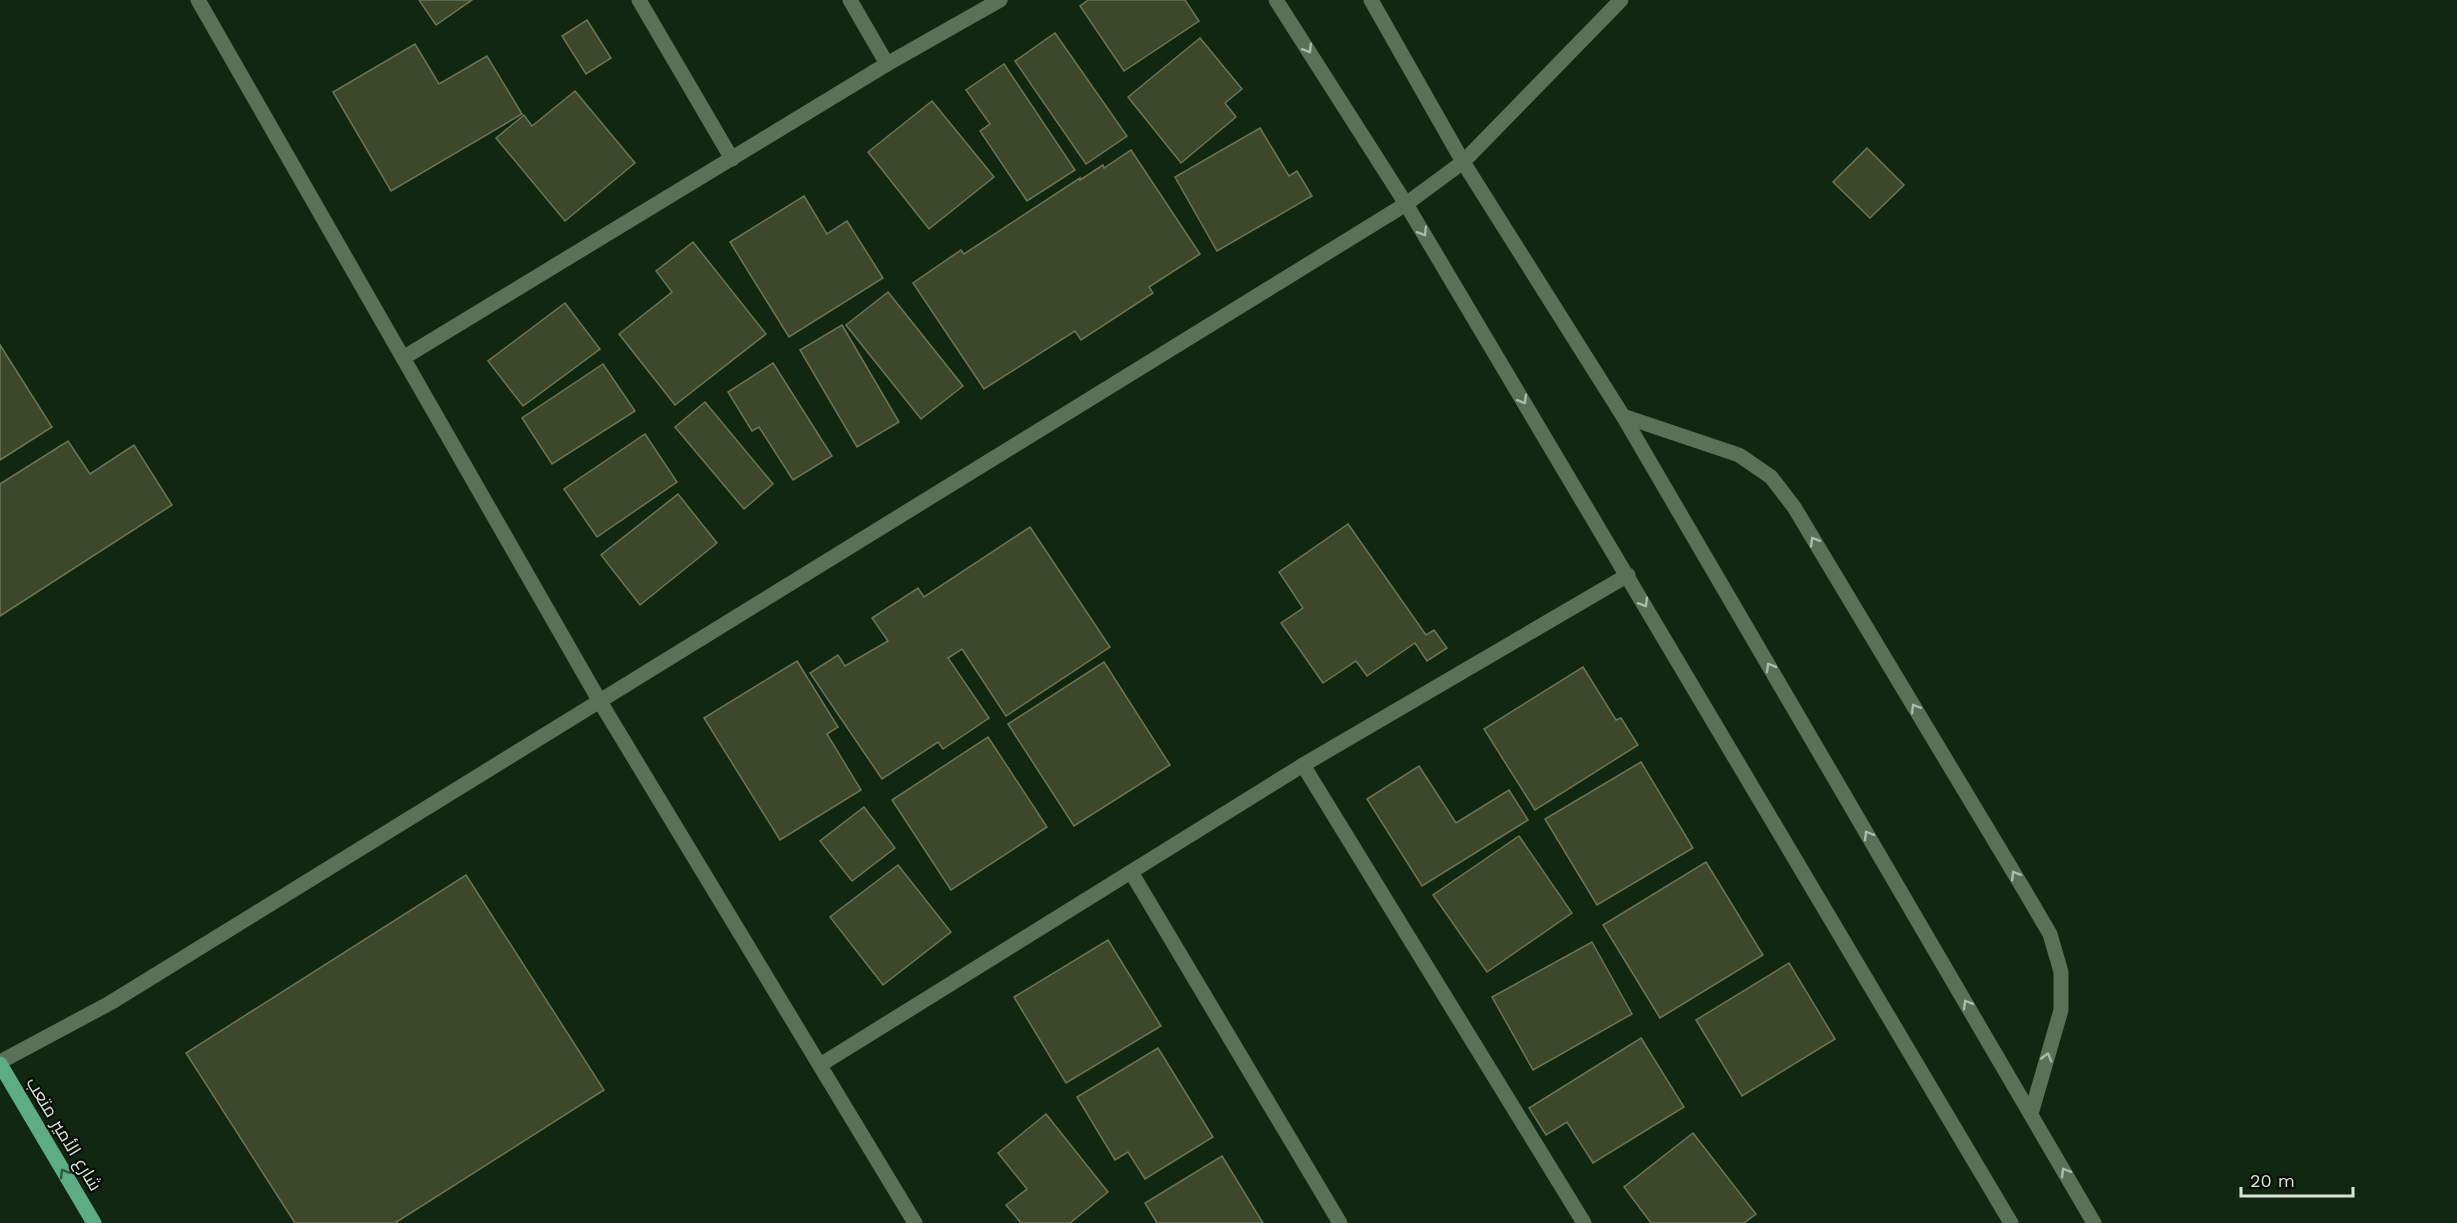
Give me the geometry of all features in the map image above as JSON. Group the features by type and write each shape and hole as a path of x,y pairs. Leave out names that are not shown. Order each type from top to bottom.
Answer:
{"main road":[{"name":"شارع الأمير متعب","path":"0,1063 94,1223"}],"street":[{"path":"198,0 599,700 915,1223"},
{"path":"639,0 732,159"},
{"path":"850,0 887,64"},
{"path":"403,358 887,64 1000,0"},
{"path":"1276,0 1406,204 2011,1223"},
{"path":"1371,0 1463,162 1623,416 2094,1223"},
{"path":"0,1063 110,1003 1406,204 1463,162 1621,0"},
{"path":"1623,416 1739,455 1771,477 1794,507 2050,934 2061,972 2061,1010 2031,1114"},
{"path":"820,1065 1303,765 1628,575"},
{"path":"1303,765 1584,1223"},
{"path":"1131,872 1340,1223"}],"building":[{"path":"419,0 472,0 436,25"},
{"path":"1088,0 1185,0 1199,21 1124,71 1080,6"},
{"path":"587,20 611,58 586,74 562,36"},
{"path":"1055,33 1127,136 1086,164 1015,61"},
{"path":"1200,38 1242,89 1225,103 1236,117 1181,163 1128,97"},
{"path":"415,44 439,84 487,56 522,114 391,191 333,92"},
{"path":"1004,64 1075,170 1027,201 980,131 990,124 966,90"},
{"path":"575,91 635,163 565,221 496,138 524,115 532,126"},
{"path":"932,101 994,177 929,229 868,152"},
{"path":"1260,128 1289,176 1297,171 1312,196 1217,251 1175,177"},
{"path":"1867,148 1904,185 1870,218 1833,182"},
{"path":"1131,150 1200,254 1149,287 1153,293 1081,340 1075,331 984,389 913,283 961,250 964,254 1080,178 1080,180 1103,165 1104,168"},
{"path":"804,196 827,234 847,221 883,278 789,337 730,242"},
{"path":"693,242 766,334 675,405 619,334 672,292 656,271"},
{"path":"888,292 963,386 921,419 846,325"},
{"path":"565,303 600,349 523,406 488,361"},
{"path":"842,325 899,422 857,447 800,350"},
{"path":"0,345 52,427 0,460"},
{"path":"773,363 832,456 793,480 759,427 752,431 728,392"},
{"path":"603,364 635,411 552,464 522,418"},
{"path":"705,402 773,484 744,509 675,427"},
{"path":"645,434 677,482 597,537 564,489"},
{"path":"68,441 90,474 134,445 172,505 0,616 0,484"},
{"path":"678,494 717,543 640,605 601,555"},
{"path":"1348,524 1426,635 1434,630 1447,648 1427,661 1415,643 1367,676 1356,661 1323,683 1281,623 1303,608 1279,572"},
{"path":"1030,527 1110,647 1006,716 962,649 948,658 989,718 943,749 938,742 882,779 810,673 838,655 845,666 888,641 872,618 918,588 924,597"},
{"path":"797,661 838,727 827,734 861,790 780,840 704,718"},
{"path":"1104,662 1170,765 1074,826 1008,724"},
{"path":"1583,667 1616,720 1621,718 1638,745 1535,810 1484,729"},
{"path":"988,737 1047,827 951,890 892,800"},
{"path":"1641,762 1693,848 1597,905 1545,819"},
{"path":"1419,766 1456,823 1509,790 1528,820 1422,886 1367,799"},
{"path":"864,807 895,848 852,881 820,841"},
{"path":"1519,836 1572,913 1487,972 1433,895"},
{"path":"1706,862 1763,955 1660,1018 1603,925"},
{"path":"898,865 951,932 883,985 830,917"},
{"path":"466,875 604,1090 395,1223 295,1223 186,1053"},
{"path":"1108,940 1161,1026 1066,1083 1014,997"},
{"path":"1592,942 1632,1014 1533,1070 1492,997"},
{"path":"1789,963 1835,1039 1742,1096 1696,1020"},
{"path":"1641,1038 1684,1107 1593,1163 1567,1122 1546,1135 1529,1108"},
{"path":"1158,1048 1213,1137 1145,1179 1128,1152 1115,1160 1077,1097"},
{"path":"1046,1114 1108,1192 1070,1223 1021,1223 1006,1205 1027,1189 998,1153"},
{"path":"1693,1133 1756,1214 1744,1223 1651,1223 1624,1187"},
{"path":"1222,1156 1263,1223 1157,1223 1145,1203"}]}
